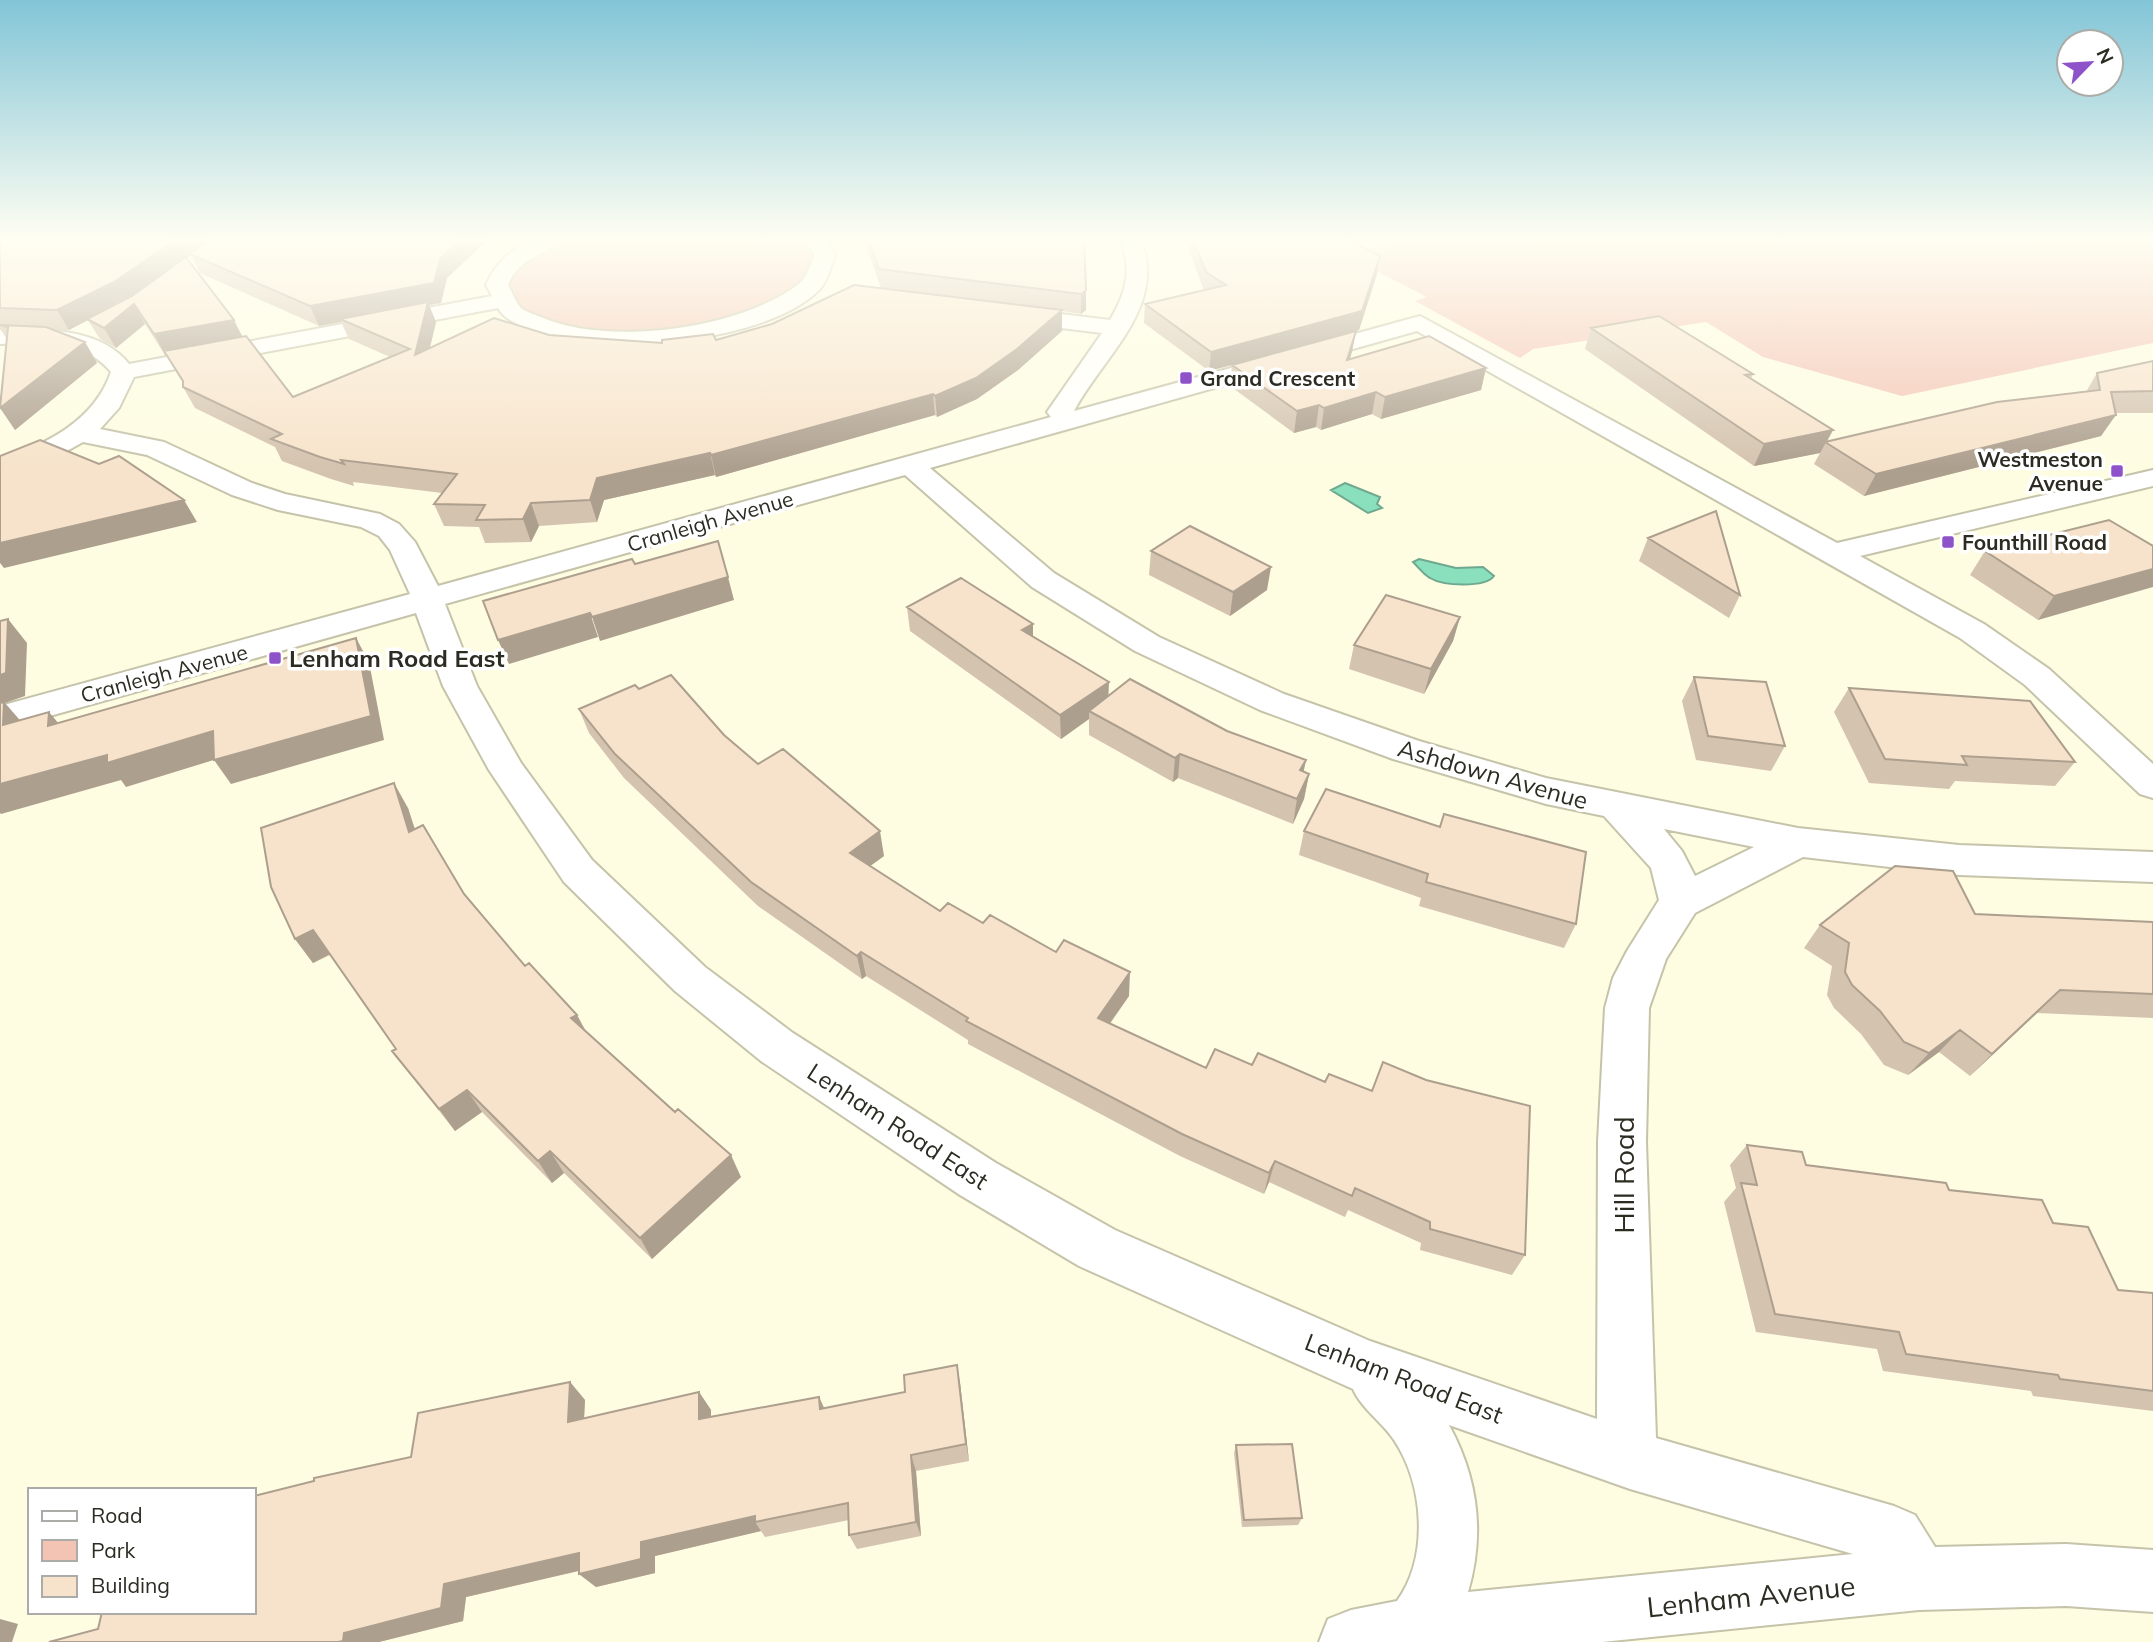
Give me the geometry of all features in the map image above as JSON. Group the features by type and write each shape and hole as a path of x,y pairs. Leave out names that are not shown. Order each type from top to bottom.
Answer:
{"street":[{"path":"123,372 428,315"},
{"path":"514,315 545,328 589,336 629,338 673,335 735,323 759,315"},
{"path":"1012,315 1118,328"},
{"path":"1068,419 1060,412 1089,365 1126,315"},
{"name":"Cranleigh Avenue","path":"0,718 1420,323 1834,554"},
{"path":"73,341 102,327"},
{"path":"0,337 73,341 111,356 123,372"},
{"path":"0,472 78,433 114,399 123,372"},
{"name":"Lenham Road East","path":"78,433 155,448 242,489 381,525 404,548 424,588 426,600 460,685 539,820 578,871 690,979 777,1047 978,1180 1097,1248 1366,1367 1630,1460 1894,1536 1919,1579"},
{"name":"Ashdown Avenue","path":"910,465 1043,580 1179,660 1337,727 1498,777 1618,807 1798,842 1868,852 1959,860 2153,867"},
{"path":"1834,554 2153,478"},
{"path":"1834,554 2002,651 2037,677 2153,785"},
{"path":"1618,807 1643,830 1672,865 1679,883 1680,902"},
{"name":"Hill Road","path":"1630,1460 1626,1425 1622,1142 1627,1008 1635,978 1648,951 1680,902 1798,842"},
{"path":"1366,1367 1392,1390 1416,1418 1434,1452 1446,1488 1449,1526 1446,1563 1434,1599 1415,1629"},
{"name":"Lenham Avenue","path":"1351,1642 1415,1629 1919,1579 2066,1575 2153,1581"}],"green space":[{"path":"531,315 742,315 687,326 631,330 579,328"},
{"path":"1440,315 2153,315 2153,343 1902,396 1763,357 1706,322 1533,349 1520,358"}],"shaded area":[{"path":"1345,483 1380,497 1377,504 1382,508 1368,513 1331,490"},
{"path":"1419,559 1456,568 1483,567 1494,576 1473,584 1444,583 1423,573 1413,562"}],"building":[{"path":"96,315 121,315 104,328 87,319"},
{"path":"141,315 230,315 234,320 154,334"},
{"path":"363,315 425,315 415,355 494,318 549,335 662,343 662,340 713,334 716,340 772,324 792,315 1057,315 1017,349 976,378 935,396 933,394 711,455 710,453 597,478 590,500 531,503 523,519 476,520 485,505 434,504 457,474 341,460 344,464 271,439 282,434 183,387 183,381 164,351 246,336 293,397 410,349 340,319"},
{"path":"1160,315 1349,315 1211,352"},
{"path":"1659,316 1753,374 1745,375 1833,430 1764,444 1591,328"},
{"path":"0,325 46,327 85,342 0,408 8,327"},
{"path":"1356,331 1347,360 1429,336 1486,368 1385,397 1376,392 1324,408 1319,405 1297,411 1232,365"},
{"path":"2153,361 2153,391 2111,392 2116,415 1876,474 1825,442 1997,402 2100,390 2097,373"},
{"path":"40,440 99,464 119,456 184,500 0,543 0,456"},
{"path":"1716,511 1740,595 1648,538"},
{"path":"2109,520 2153,546 2153,569 2054,596 1985,551"},
{"path":"1190,526 1271,567 1233,592 1151,551"},
{"path":"718,541 728,577 592,617 590,613 498,640 483,601 632,559 635,564"},
{"path":"961,578 1033,624 1022,630 1109,682 1060,715 907,607"},
{"path":"1386,595 1460,617 1431,669 1354,645"},
{"path":"8,619 6,673 0,675 0,621"},
{"path":"356,638 371,716 214,760 213,731 107,763 107,755 0,784 0,703 4,702 3,725 49,712 48,726"},
{"path":"671,675 724,735 758,764 783,749 880,831 850,853 940,911 948,903 983,923 990,915 1056,952 1064,940 1130,972 1098,1018 1206,1068 1215,1049 1252,1065 1258,1053 1325,1082 1329,1074 1372,1091 1383,1062 1426,1080 1530,1106 1525,1255 1430,1229 1430,1222 1355,1188 1352,1196 1275,1161 1269,1173 1182,1134 966,1021 968,1018 861,952 857,956 751,882 615,754 579,709 635,685 639,689"},
{"path":"1694,677 1766,682 1785,746 1708,736"},
{"path":"1130,679 1227,731 1306,760 1300,770 1309,774 1297,799 1180,754 1175,758 1089,711"},
{"path":"1849,688 2030,701 2075,762 1962,756 1967,765 1885,759"},
{"path":"394,783 409,832 423,825 464,894 525,966 529,963 577,1015 571,1018 675,1112 678,1109 731,1155 640,1238 550,1151 538,1161 467,1090 439,1109 392,1051 396,1049 313,930 295,939 271,887 261,828"},
{"path":"1326,789 1440,827 1444,814 1586,852 1576,924 1426,882 1428,874 1304,831"},
{"path":"1895,866 1953,871 1975,914 2153,922 2153,994 2060,990 1992,1054 1960,1030 1929,1053 1904,1042 1880,1011 1852,985 1845,972 1849,943 1820,925"},
{"path":"1747,1145 1802,1152 1806,1165 1946,1183 1949,1190 2042,1200 2053,1223 2088,1227 2118,1290 2153,1293 2153,1391 1906,1354 1899,1332 1775,1314 1741,1183 1757,1185"},
{"path":"957,1365 966,1444 911,1455 916,1522 849,1535 848,1503 755,1522 755,1516 641,1542 641,1559 579,1574 579,1553 444,1584 441,1608 344,1633 343,1641 338,1642 49,1642 98,1629 102,1614 256,1614 256,1496 314,1481 314,1478 411,1457 418,1413 570,1382 568,1422 699,1392 699,1419 819,1397 820,1409 905,1392 904,1375"},
{"path":"1292,1444 1302,1518 1244,1520 1236,1445"}],"place":[{"name":"Grand Crescent","path":"1186,378"},
{"name":"Westmeston Avenue","path":"2117,471"},
{"name":"Founthill Road","path":"1948,542"},
{"name":"Lenham Road East","path":"275,658"}]}
